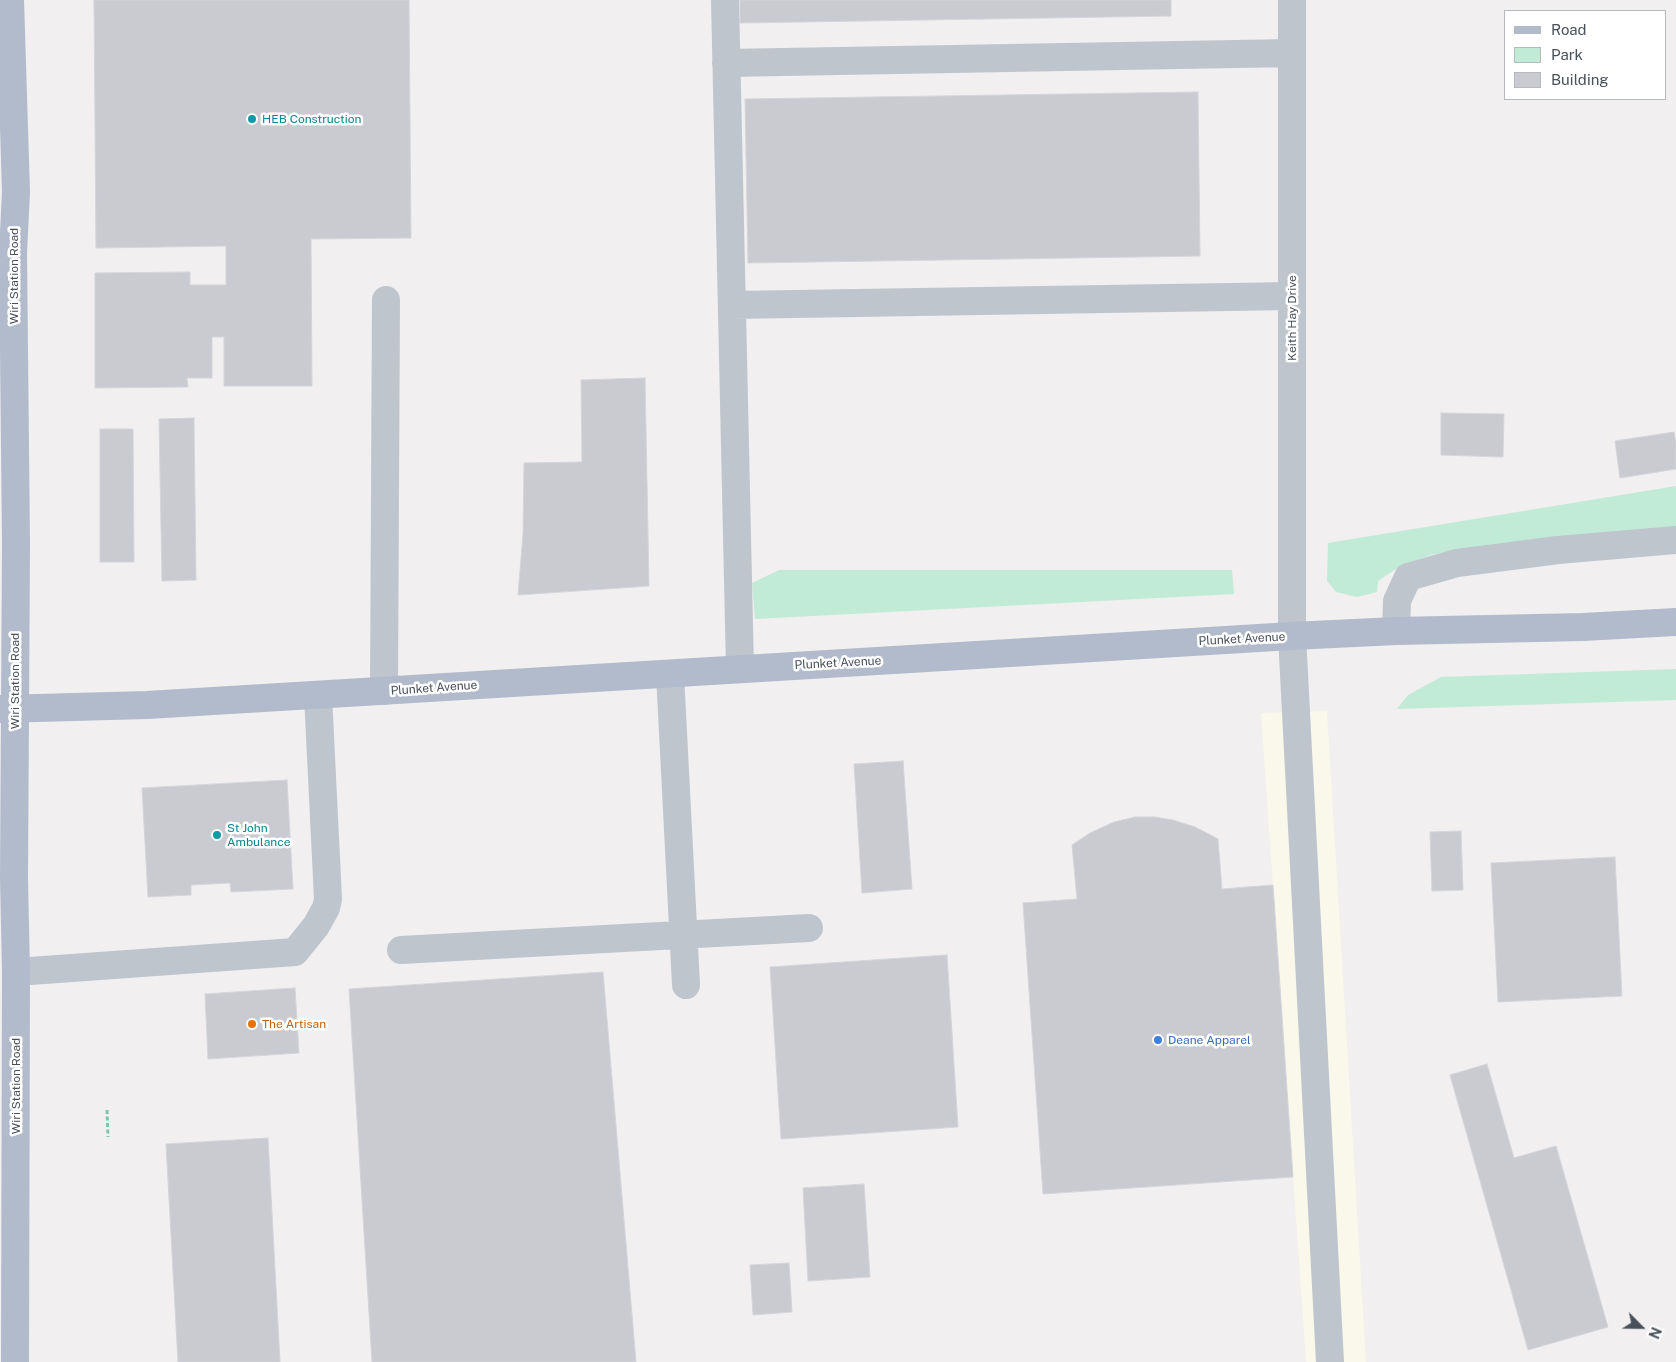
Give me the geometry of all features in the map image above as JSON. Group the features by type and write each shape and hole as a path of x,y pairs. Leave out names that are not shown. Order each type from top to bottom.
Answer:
{"main road":[{"name":"Wiri Station Road","path":"10,0 16,192 7,253 16,534 7,708 16,972 16,1362"},
{"name":"Plunket Avenue","path":"7,708 147,705 1292,636 1396,631 1583,627 1676,622"}],"street":[{"path":"725,0 740,669"},
{"name":"Keith Hay Drive","path":"1292,0 1292,636 1330,1362"},
{"path":"726,63 1292,53"},
{"path":"732,305 1292,296"},
{"path":"384,691 386,300"},
{"path":"1396,631 1397,602 1408,577 1458,563 1558,550 1676,540"},
{"path":"670,674 686,985"},
{"path":"16,972 295,952 316,926 326,908 328,898 318,695"},
{"path":"401,950 809,928"}],"path":[{"path":"107,1110 108,1137"}],"shaded area":[{"path":"1327,711 1366,1362 1306,1362 1261,713"}],"green space":[{"path":"1676,486 1676,532 1434,554 1402,565 1378,581 1377,592 1357,597 1336,592 1327,581 1328,543"},
{"path":"779,570 1232,570 1234,594 755,619 752,583"},
{"path":"1676,669 1676,700 1397,709 1408,695 1441,677"}],"building":[{"name":"HEB Construction","path":"94,0 409,0 411,238 311,239 312,386 224,386 224,337 212,337 212,378 187,378 188,387 95,388 95,273 190,272 190,285 226,285 226,246 96,248"},
{"path":"740,0 1171,0 1171,16 740,23"},
{"path":"1198,92 1200,256 748,263 745,99"},
{"path":"645,378 649,586 518,595 523,534 524,463 582,462 581,380"},
{"path":"1441,413 1504,414 1503,457 1441,455"},
{"path":"194,418 196,580 162,581 159,419"},
{"path":"100,429 133,429 134,562 100,562"},
{"path":"1674,432 1676,469 1620,478 1615,441"},
{"path":"903,761 912,889 862,893 854,764"},
{"name":"St John Ambulance","path":"287,780 293,889 231,892 230,883 191,885 191,895 148,897 142,788"},
{"name":"Deane Apparel","path":"1135,817 1155,817 1173,820 1195,827 1218,839 1222,889 1273,885 1293,1177 1043,1194 1023,903 1077,899 1072,845 1090,833 1114,822"},
{"path":"1461,831 1463,890 1432,891 1430,832"},
{"path":"1615,857 1622,996 1498,1002 1491,863"},
{"path":"947,955 958,1127 781,1139 770,967"},
{"path":"603,972 636,1362 372,1362 349,989"},
{"name":"The Artisan","path":"295,988 299,1053 208,1059 205,994"},
{"path":"1487,1064 1514,1158 1556,1146 1608,1327 1528,1350 1450,1075"},
{"path":"268,1138 280,1362 178,1362 166,1144"},
{"path":"864,1184 870,1277 808,1281 803,1188"},
{"path":"789,1263 792,1312 753,1315 750,1265"}],"place":[{"name":"HEB Construction","path":"252,119"},
{"name":"St John Ambulance","path":"217,835"},
{"name":"The Artisan","path":"252,1024"},
{"name":"Deane Apparel","path":"1158,1040"}]}
